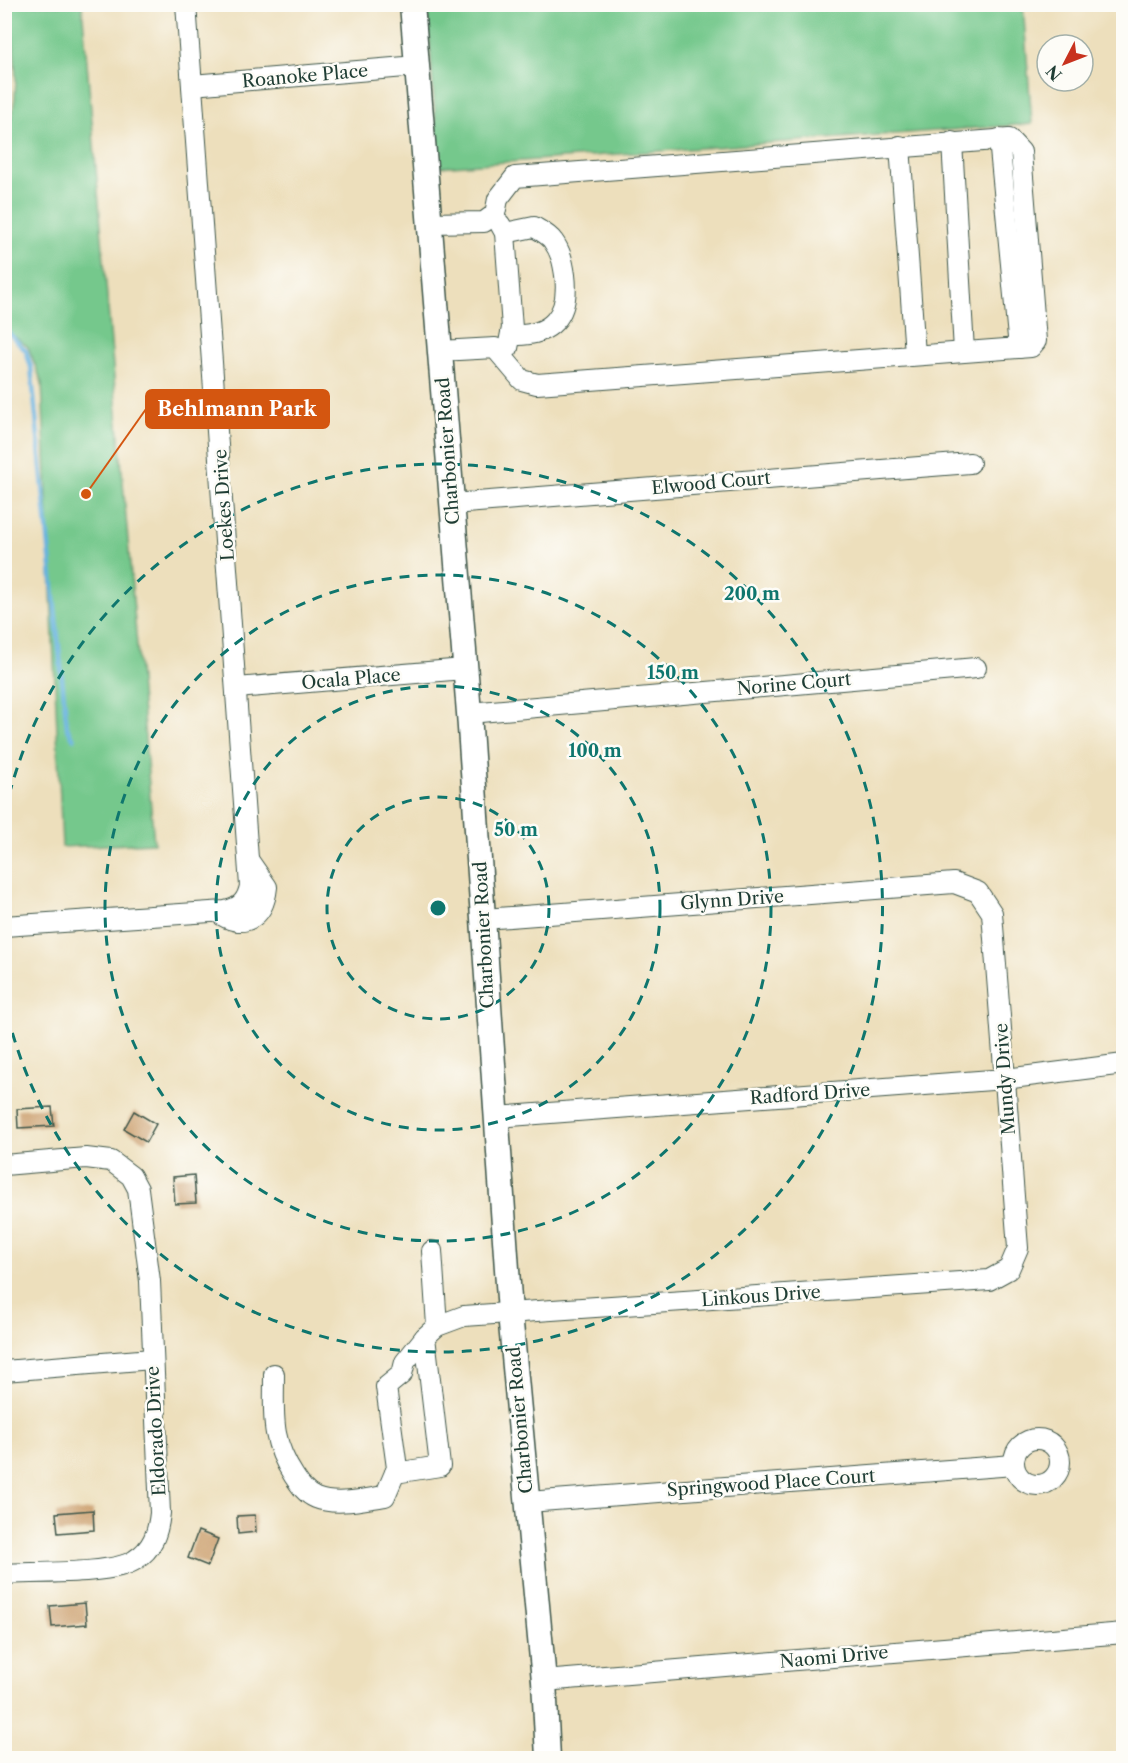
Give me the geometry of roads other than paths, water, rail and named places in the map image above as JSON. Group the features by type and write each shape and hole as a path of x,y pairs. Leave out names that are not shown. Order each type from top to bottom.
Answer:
{"main road":[{"name":"Charbonier Road","path":"412,4 469,713 510,1313 544,1681 548,1758"}],"street":[{"name":"Loekes Drive","path":"4,926 234,909 248,897 249,861 237,688 186,4"},
{"name":"Roanoke Place","path":"192,85 417,66"},
{"path":"440,351 495,348 522,380 537,384 1031,347 1036,341 1019,247 1021,152 1009,139 999,139 515,177 498,199 495,214 505,233 511,335 506,360"},
{"path":"952,142 964,351"},
{"path":"900,147 915,354"},
{"path":"429,223 484,222 495,214"},
{"path":"505,233 534,228 552,239 562,256 567,291 563,311 554,322 530,336 511,335"},
{"name":"Elwood Court","path":"452,504 970,463"},
{"name":"Norine Court","path":"469,713 976,668"},
{"name":"Ocala Place","path":"237,688 464,669"},
{"name":"Glynn Drive","path":"484,919 954,883 978,892"},
{"name":"Mundy Drive","path":"978,892 992,912 1018,1248 1009,1269"},
{"name":"Radford Drive","path":"496,1117 1005,1079 1124,1064"},
{"name":"Eldorado Drive","path":"4,1165 86,1158 111,1161 131,1176 138,1189 150,1281 160,1513 158,1534 135,1561 121,1566 4,1574"},
{"path":"395,1473 440,1466 431,1331 432,1251"},
{"name":"Linkous Drive","path":"431,1331 464,1316 989,1280 1009,1269"},
{"path":"274,1374 274,1436 288,1467 303,1489 316,1498 331,1501 385,1496 397,1468 393,1374 431,1331"},
{"path":"4,1371 152,1359"},
{"name":"Springwood Place Court","path":"528,1502 1014,1465"},
{"name":"Naomi Drive","path":"544,1681 1124,1633"}],"waterway":[{"path":"4,328 26,351 31,367 67,728 74,739"}],"place":[{"name":"Behlmann Park","path":"86,494"}]}
